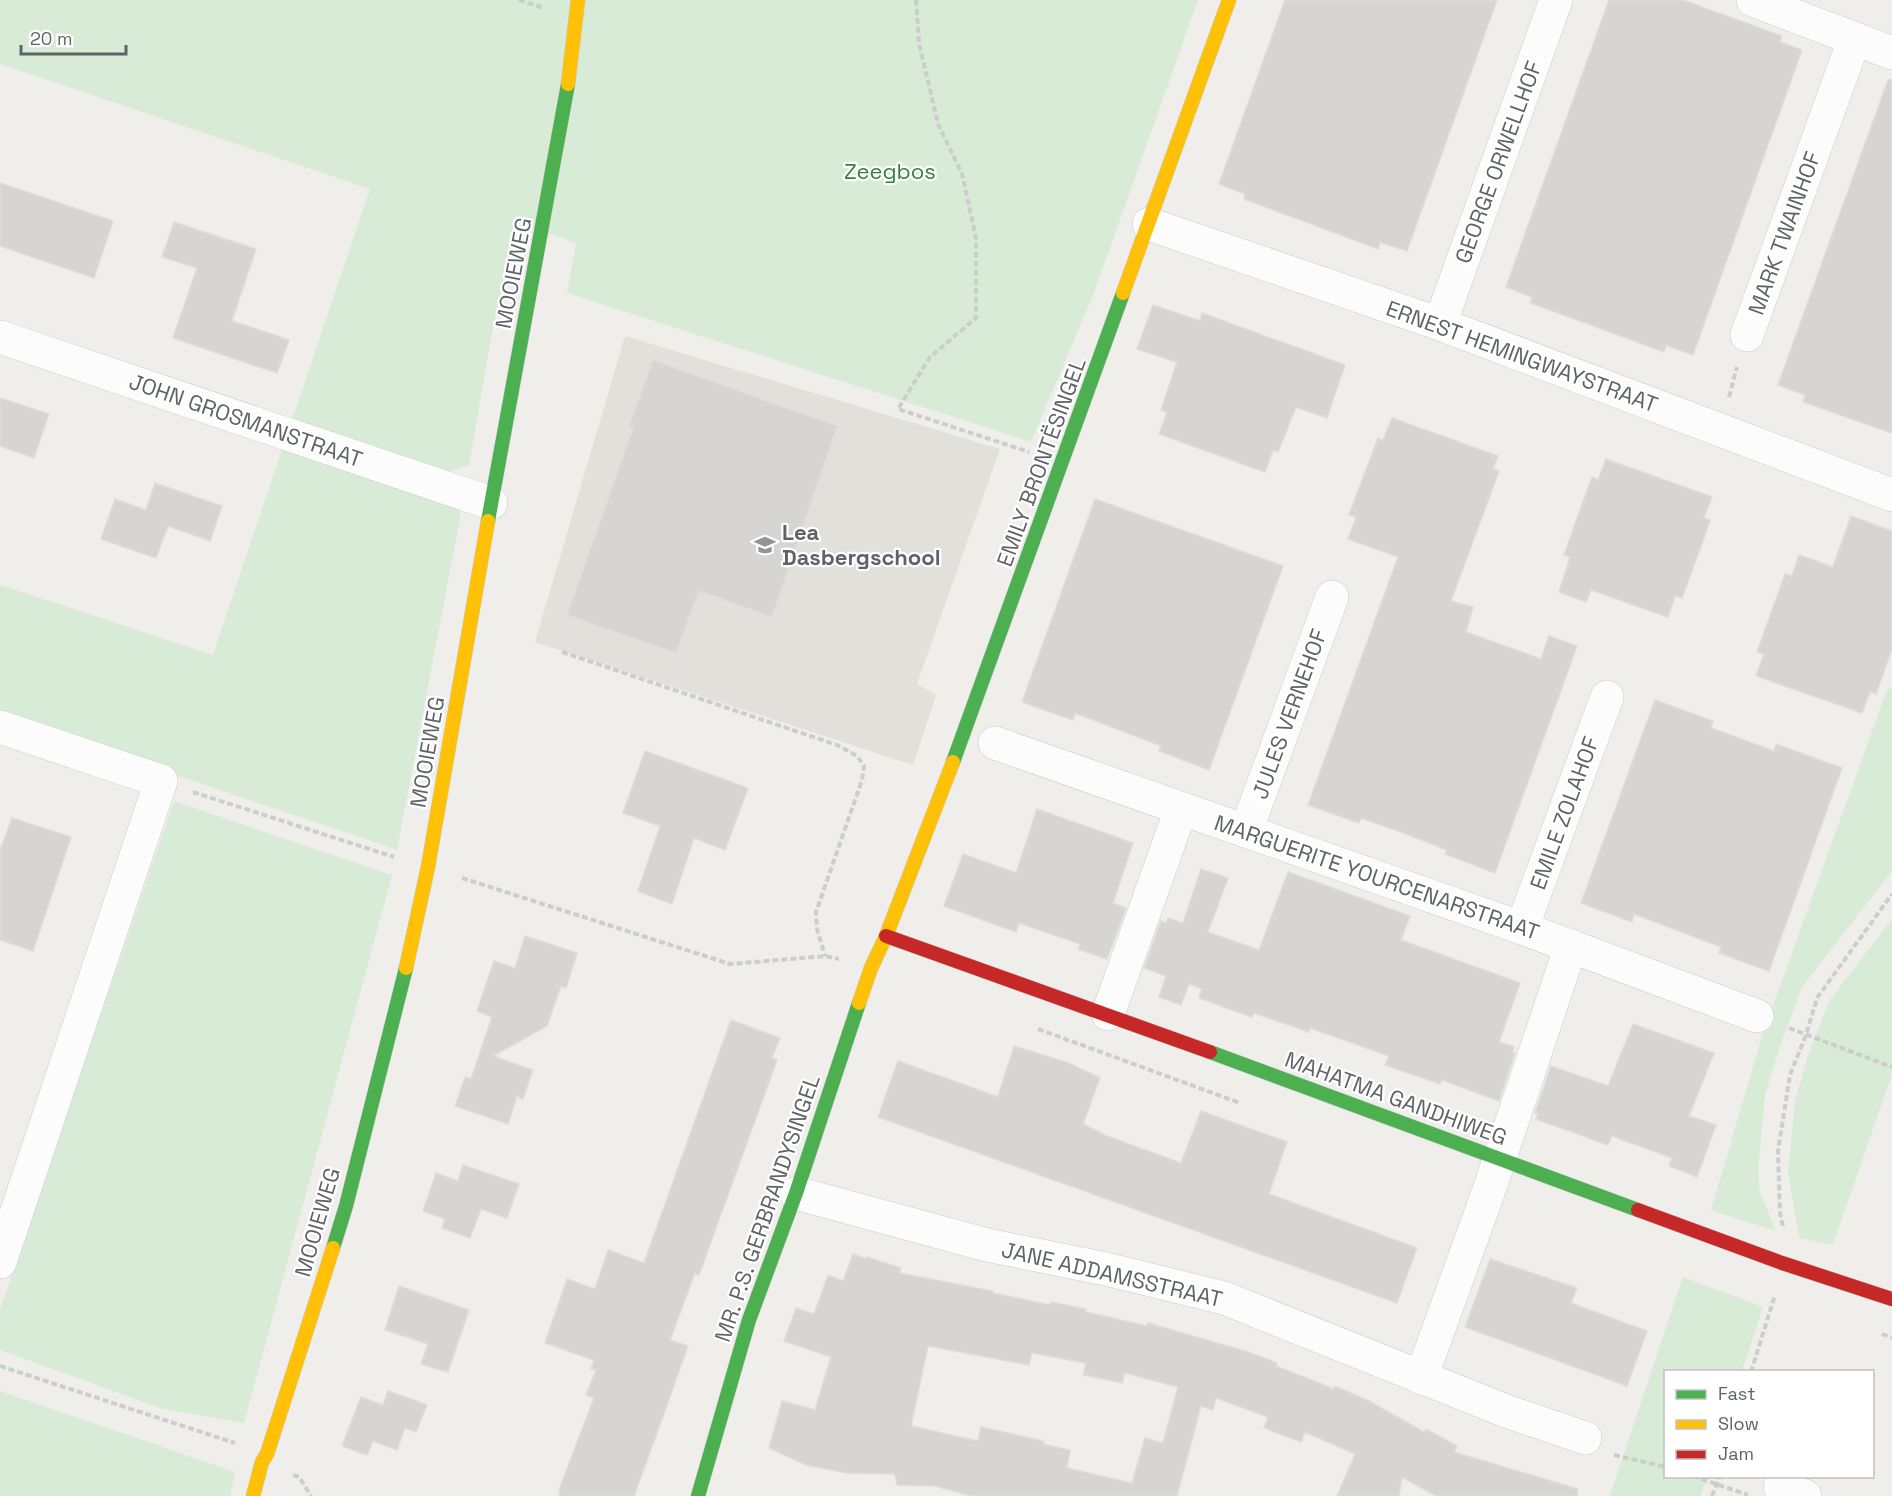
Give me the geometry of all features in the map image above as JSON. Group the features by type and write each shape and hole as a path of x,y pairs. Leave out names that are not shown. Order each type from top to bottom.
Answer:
{"street":[{"name":"MOOIEWEG","path":"253,1496 262,1462 267,1454 346,1206 411,948 428,867 491,502 559,140 573,52 578,0"},
{"name":"EMILY BRONTËSINGEL","path":"886,936 965,732 1229,0"},
{"name":"GEORGE ORWELLHOF","path":"1440,324 1556,0"},
{"path":"1753,0 1892,53"},
{"name":"MARK TWAINHOF","path":"1747,335 1854,40"},
{"name":"ERNEST HEMINGWAYSTRAAT","path":"1149,224 1440,324 1892,495"},
{"name":"JOHN GROSMANSTRAAT","path":"0,337 491,502"},
{"name":"JULES VERNEHOF","path":"1246,831 1332,597"},
{"name":"EMILE ZOLAHOF","path":"1522,928 1607,697"},
{"path":"0,727 161,781 0,1262"},
{"name":"MARGUERITE YOURCENARSTRAAT","path":"995,743 1522,928 1757,1016"},
{"path":"1108,1014 1181,809"},
{"name":"MR. P.S. GERBRANDYSINGEL","path":"698,1496 749,1320 796,1193 871,968 886,936"},
{"name":"MAHATMA GANDHIWEG","path":"886,936 1108,1014 1782,1263 1892,1299"},
{"path":"1421,1378 1500,1159 1571,946"},
{"name":"JANE ADDAMSSTRAAT","path":"796,1193 987,1245 1106,1269 1224,1298 1421,1378 1584,1438"}],"path":[{"path":"519,0 546,9 548,0"},
{"path":"916,0 919,43 938,124 962,174 976,238 976,318 930,357 898,410 1062,463"},
{"name":"MARK TWAINHOF","path":"1719,429 1747,335"},
{"path":"562,652 837,746 857,756 864,766 862,780 816,912 817,929 825,956"},
{"path":"161,781 730,964 825,956 871,968"},
{"path":"1751,1370 1787,1243 1780,1214 1778,1151 1790,1075 1806,1035 1817,998 1892,894"},
{"path":"1757,1016 1892,1067"},
{"path":"0,1366 267,1454"},
{"path":"1584,1438 1590,1449 1664,1467"},
{"path":"1699,1478 1718,1485 1779,1493"},
{"path":"1712,1496 1720,1478"}],"shaded area":[{"name":"Lea Dasbergschool","path":"625,336 1000,449 917,684 936,695 913,765 535,642"}],"green space":[{"name":"Zeegbos","path":"0,0 1198,0 1094,293 1031,442 567,293 576,243 515,221 488,354 469,466 447,472 291,423 370,189 0,64"},
{"path":"283,446 453,505 461,513 397,850 0,715 0,585 213,655"},
{"path":"1892,687 1892,871 1802,987 1765,1095 1758,1172 1760,1193 1776,1231 1711,1210 1763,1033 1887,690"},
{"path":"174,801 392,875 244,1423 163,1409 0,1350 0,1310"},
{"path":"1892,919 1892,1074 1833,1245 1799,1238 1788,1172 1795,1101 1808,1055 1829,1001"},
{"path":"1683,1277 1763,1307 1742,1370 1664,1370 1664,1478 1708,1478 1700,1496 1610,1496"},
{"path":"0,1391 235,1472 230,1496 0,1496"}],"building":[{"path":"1285,0 1497,0 1407,251 1380,242 1378,249 1244,199 1245,194 1219,184"},
{"path":"1609,0 1683,0 1782,36 1780,42 1802,50 1693,355 1666,345 1664,352 1530,303 1532,297 1506,287"},
{"path":"1888,80 1892,80 1892,433 1803,402 1805,395 1778,385"},
{"path":"0,183 113,221 94,278 0,246"},
{"path":"174,222 256,249 232,321 289,340 277,373 173,338 197,268 162,257"},
{"path":"1153,305 1200,321 1202,313 1345,365 1327,418 1296,407 1278,452 1273,450 1265,472 1159,434 1167,412 1161,410 1177,362 1137,349"},
{"path":"653,360 837,426 772,617 699,591 676,653 567,615 633,428 629,426"},
{"path":"0,398 49,414 34,458 0,446"},
{"path":"1392,418 1498,456 1493,469 1499,471 1451,601 1473,607 1466,632 1541,659 1549,636 1577,646 1495,873 1445,854 1447,850 1398,831 1361,818 1359,823 1308,805 1398,557 1348,539 1356,517 1349,515 1378,438 1383,440"},
{"path":"1606,459 1712,497 1704,518 1710,520 1682,598 1675,596 1668,617 1591,590 1586,602 1559,592 1570,557 1564,555 1592,477 1598,480"},
{"path":"155,483 222,506 210,541 168,526 156,558 101,539 115,499 146,510"},
{"path":"1095,499 1283,566 1209,770 1159,751 1161,746 1075,713 1073,720 1022,702"},
{"path":"1851,516 1892,531 1892,649 1876,694 1870,692 1862,713 1756,676 1764,654 1757,652 1785,574 1792,576 1799,555 1833,567"},
{"path":"1655,700 1713,721 1711,728 1774,751 1776,744 1842,768 1769,971 1719,953 1721,947 1634,914 1632,922 1581,903"},
{"path":"645,751 748,788 725,850 694,838 672,904 638,891 660,826 623,813"},
{"path":"1037,809 1133,843 1113,903 1126,908 1107,959 1078,949 1080,944 1019,923 1016,932 944,906 963,854 1016,873"},
{"path":"12,818 71,837 33,951 0,940 0,851"},
{"path":"1201,869 1228,878 1208,932 1259,950 1288,872 1410,916 1401,940 1520,983 1499,1042 1514,1047 1512,1052 1515,1053 1499,1101 1442,1080 1440,1084 1385,1065 1389,1056 1310,1028 1309,1032 1254,1013 1252,1017 1199,998 1202,989 1189,984 1181,1005 1159,997 1166,976 1144,968 1161,921 1166,923 1168,918 1183,923"},
{"path":"525,936 577,953 566,988 561,986 547,1026 493,1056 533,1070 523,1099 517,1096 508,1124 455,1106 465,1077 471,1079 492,1017 477,1011 494,961 515,968"},
{"path":"731,1020 780,1038 772,1058 777,1060 699,1275 695,1273 670,1340 688,1346 656,1436 634,1496 559,1496 560,1487 594,1398 586,1395 596,1370 591,1369 594,1360 545,1343 567,1279 595,1289 608,1250 644,1263"},
{"path":"1633,1024 1714,1053 1689,1116 1716,1125 1697,1177 1669,1166 1672,1158 1612,1136 1608,1145 1536,1119 1538,1114 1535,1113 1551,1066 1608,1086"},
{"path":"1014,1046 1066,1062 1100,1078 1083,1124 1107,1136 1181,1163 1201,1111 1287,1142 1269,1194 1417,1248 1397,1303 878,1117 898,1061 998,1097"},
{"path":"463,1165 519,1184 507,1218 481,1209 470,1238 442,1228 445,1219 423,1211 436,1173 458,1181"},
{"path":"853,1254 901,1268 899,1273 993,1291 993,1293 1050,1305 1051,1302 1086,1309 1086,1312 1147,1326 1148,1323 1248,1352 1277,1363 1276,1366 1334,1389 1335,1386 1369,1401 1424,1432 1426,1429 1457,1446 1454,1452 1578,1489 1577,1496 1436,1496 1402,1477 1399,1496 1337,1496 1355,1454 1305,1432 1301,1442 1264,1428 1268,1417 1216,1398 1213,1410 1201,1406 1177,1496 971,1496 935,1486 897,1485 895,1474 847,1473 806,1465 769,1448 782,1401 815,1410 831,1357 784,1341 796,1308 814,1314 828,1275 843,1281","holes":["928,1346 1029,1365 1032,1353 1086,1363 1083,1375 1122,1383 1125,1373 1178,1387 1163,1443 1145,1438 1132,1483 1067,1468 1070,1450 1043,1444 1044,1441 981,1427 978,1441 911,1426"]},
{"path":"1490,1259 1577,1288 1571,1303 1647,1331 1627,1386 1465,1327"},
{"path":"399,1286 469,1310 448,1372 421,1364 428,1344 385,1330"},
{"path":"388,1391 427,1405 416,1432 405,1428 397,1450 373,1441 367,1455 342,1446 361,1397 383,1405"}],"traffic: fast":[{"path":"488,521 568,84"},
{"path":"953,762 1123,293"},
{"path":"333,1248 346,1206 406,968"},
{"path":"698,1496 749,1320 796,1193 859,1003"},
{"path":"1210,1052 1638,1210"}],"traffic: slow":[{"path":"568,84 578,0"},
{"path":"1123,293 1229,0"},
{"path":"406,968 428,867 488,521"},
{"path":"859,1003 953,762"},
{"path":"253,1496 262,1462 267,1454 333,1248"}],"traffic: jam":[{"path":"886,936 1210,1052"},
{"path":"1638,1210 1782,1263 1892,1299"}],"place":[{"name":"Lea Dasbergschool","path":"765,545"}]}
